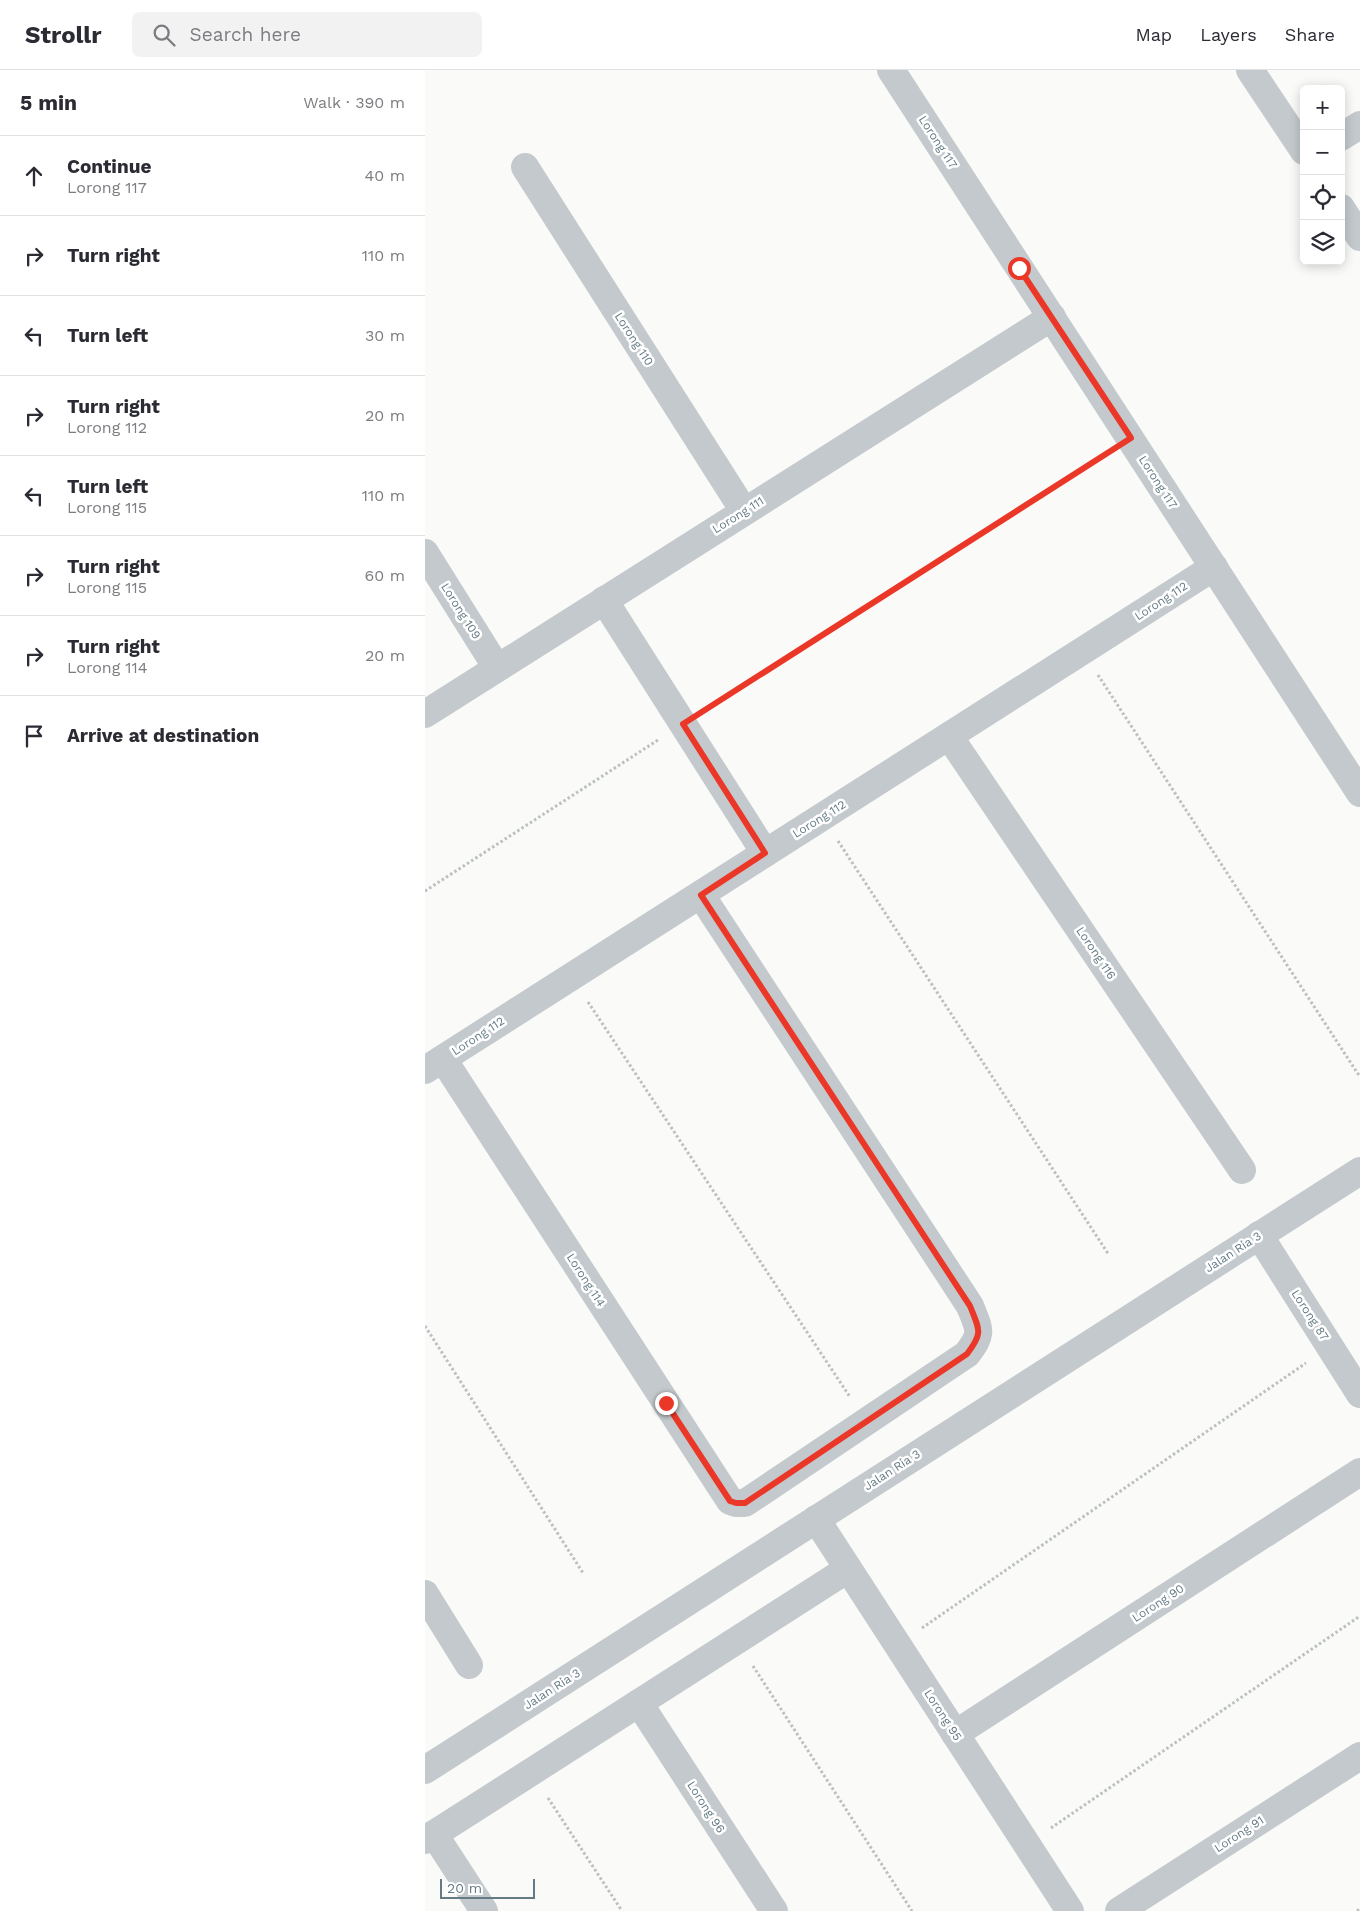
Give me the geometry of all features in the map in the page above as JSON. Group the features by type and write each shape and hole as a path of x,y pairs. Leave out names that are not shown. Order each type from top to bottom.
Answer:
{"street":[{"name":"Lorong 117","path":"891,70 1360,793"},
{"path":"1250,70 1300,145"},
{"path":"1345,134 1360,125"},
{"name":"Lorong 110","path":"525,167 744,511"},
{"path":"1345,214 1360,237"},
{"name":"Lorong 111","path":"425,714 1051,317"},
{"name":"Lorong 109","path":"425,553 497,668"},
{"name":"Lorong 112","path":"434,1065 1214,567"},
{"path":"604,600 765,853"},
{"name":"Lorong 116","path":"949,736 1242,1170"},
{"path":"701,895 970,1306 978,1328 978,1339 967,1354 866,1422"},
{"name":"Lorong 114","path":"434,1065 730,1501 745,1503 866,1422"},
{"name":"Jalan Ria 3","path":"425,1770 1360,1171"},
{"name":"Lorong 87","path":"1259,1235 1360,1394"},
{"name":"Lorong 90","path":"955,1734 1360,1472"},
{"name":"Lorong 95","path":"816,1519 1070,1911"},
{"path":"484,1911 429,1837 848,1569"},
{"path":"425,1594 469,1665"},
{"name":"Lorong 96","path":"639,1703 773,1911"},
{"name":"Lorong 91","path":"1119,1911 1360,1756"}],"path":[{"path":"425,891 1131,438"},
{"path":"1082,651 1360,1077"},
{"path":"823,817 1109,1255"},
{"path":"571,977 866,1422"},
{"path":"425,1326 583,1574"},
{"path":"898,1645 1330,1346"},
{"path":"1027,1845 1360,1616"},
{"path":"737,1640 912,1911"},
{"path":"531,1772 622,1911"}],"route":[{"path":"666,1403 730,1501 745,1503 967,1354 978,1339 978,1328 970,1306 701,895 765,853 683,724 1131,438 1019,268"}]}
